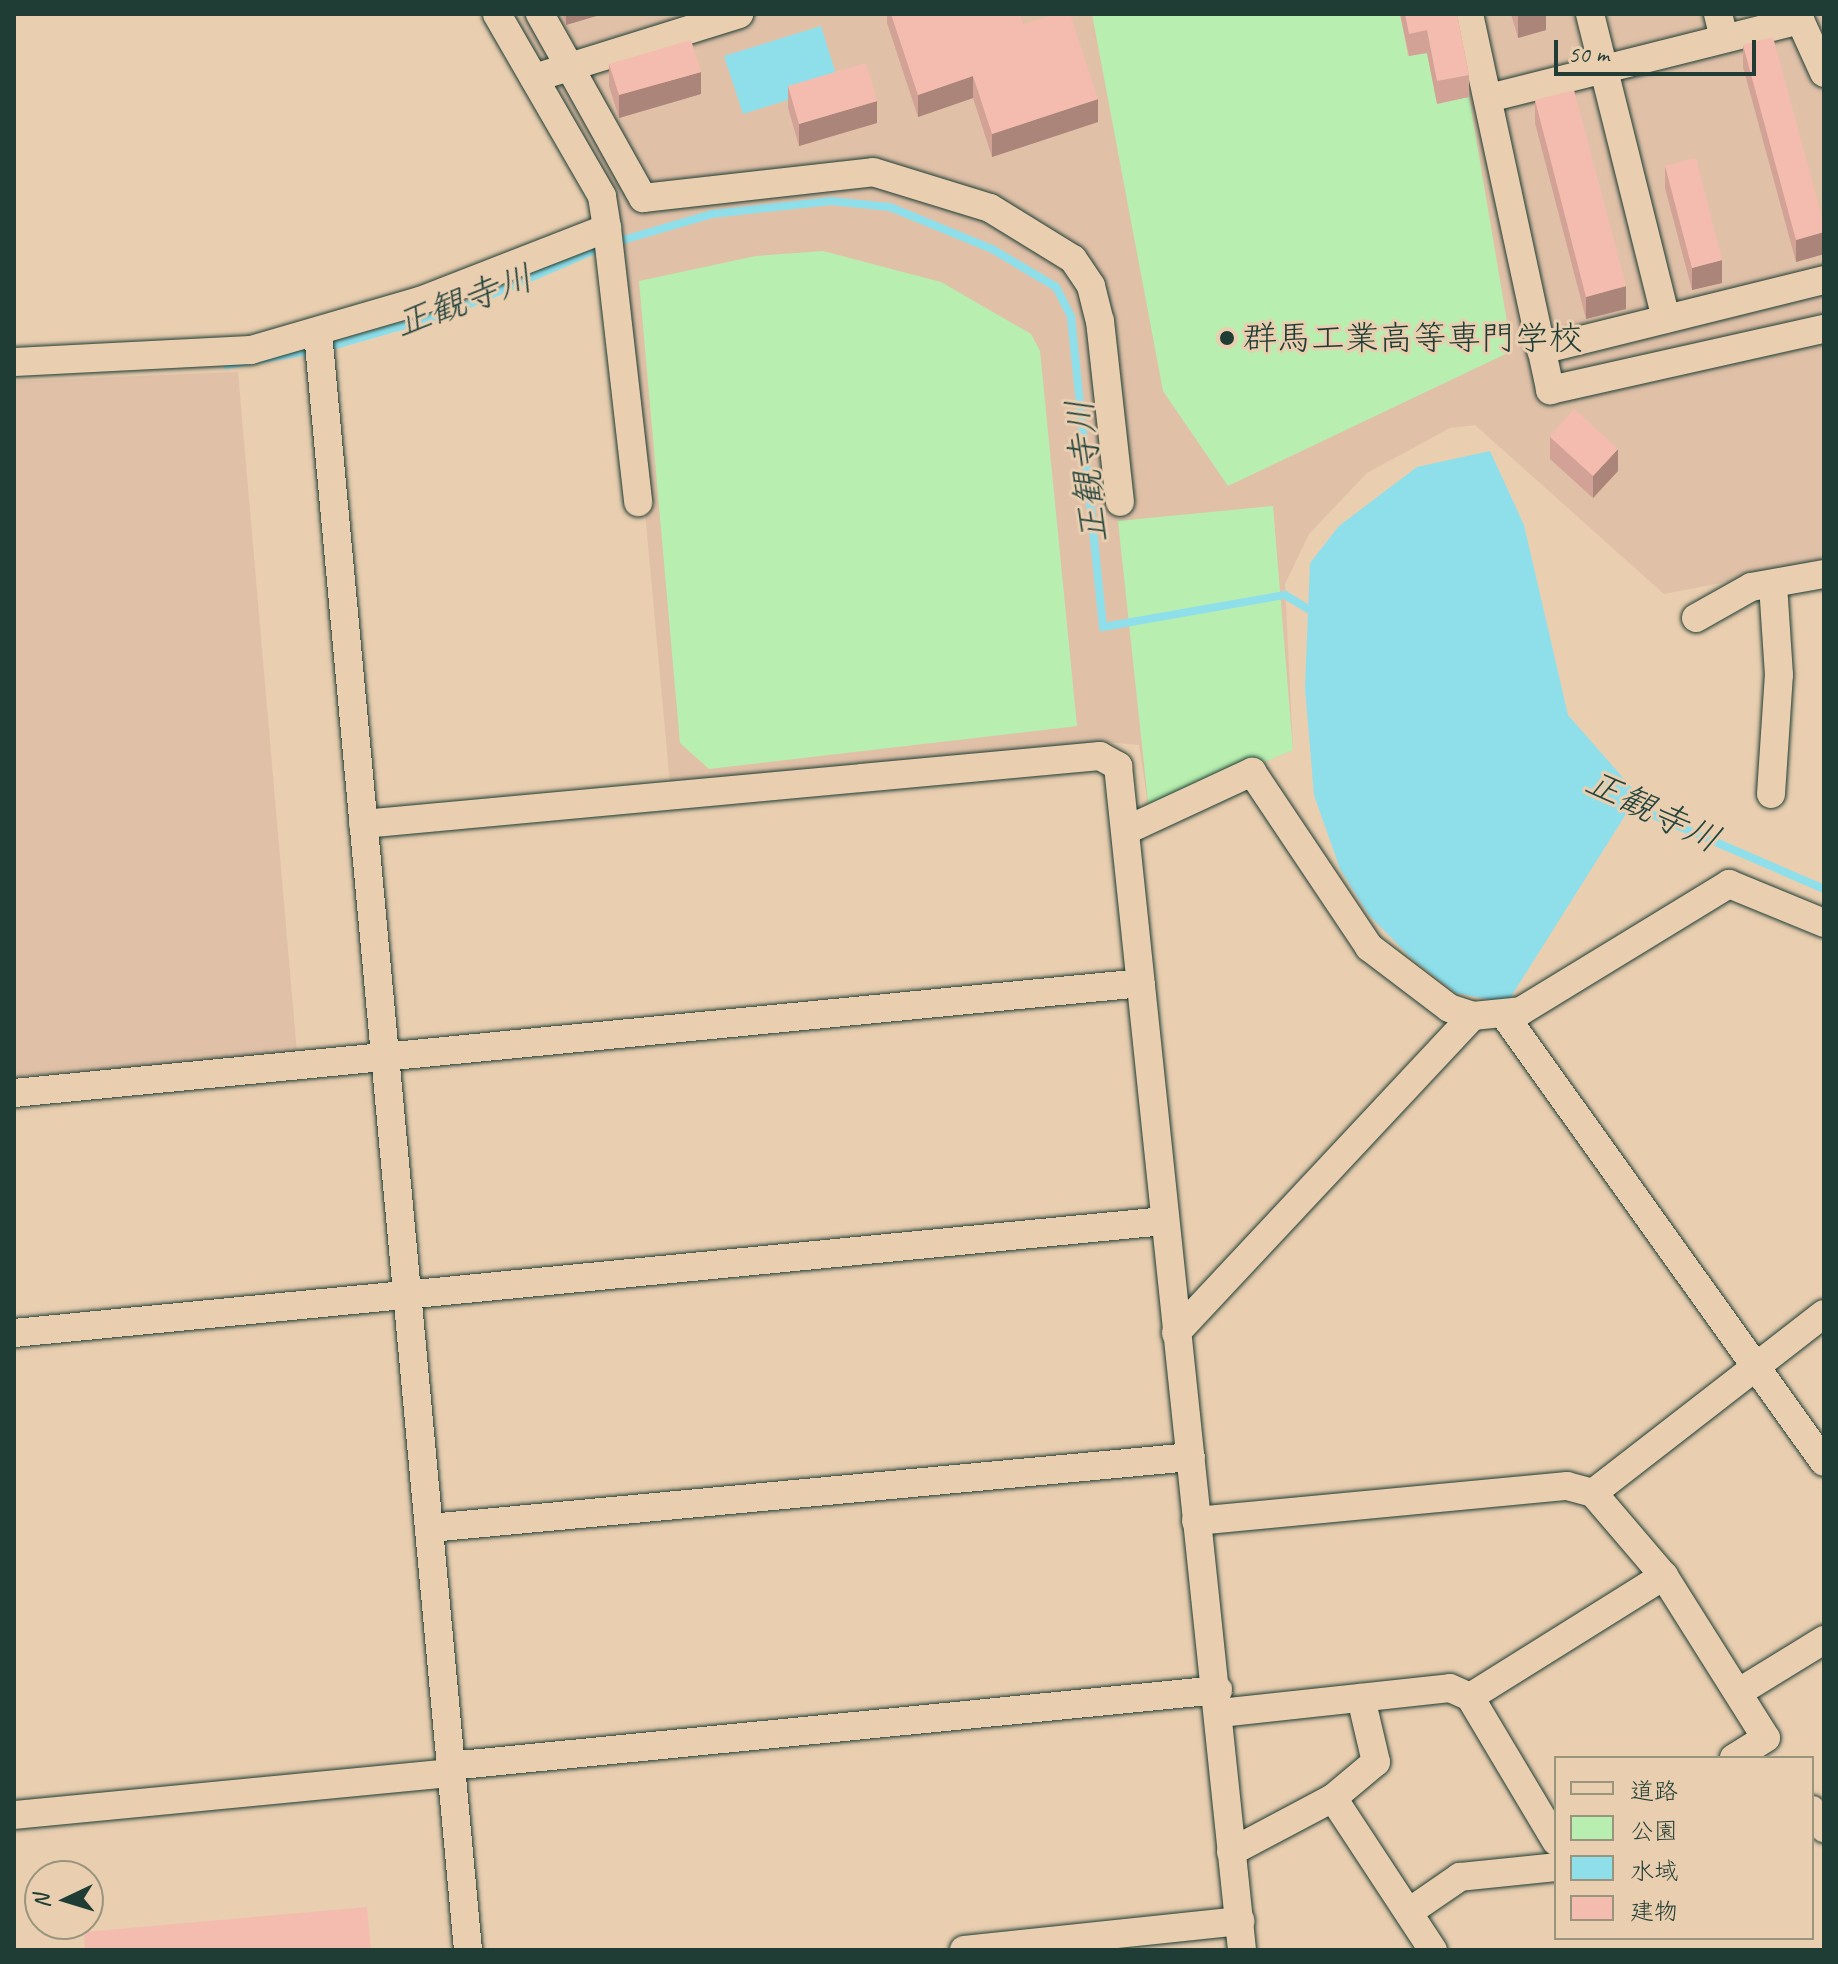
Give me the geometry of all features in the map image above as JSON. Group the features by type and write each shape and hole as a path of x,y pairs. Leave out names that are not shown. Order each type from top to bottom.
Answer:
{"street":[{"path":"497,14 602,196 638,502"},
{"path":"540,14 572,65 643,198 873,172 990,208 1073,259 1091,286 1100,321 1120,502"},
{"path":"534,78 739,14"},
{"path":"1469,14 1550,390 1824,329"},
{"path":"1590,14 1666,319"},
{"path":"1489,98 1604,67 1721,26 1800,20 1824,73"},
{"path":"14,362 251,350 318,333 607,228"},
{"path":"1541,350 1824,280"},
{"path":"318,333 363,824 411,1293 468,1950"},
{"path":"1696,618 1751,587 1824,574"},
{"path":"1771,794 1779,675 1773,585"},
{"path":"363,824 1100,756 1118,766 1129,829 1176,1333 1219,1701 1242,1950"},
{"path":"1129,829 1252,772 1369,947 1449,1008 1473,1016 1505,1016 1729,884 1824,923"},
{"path":"14,1093 1141,983"},
{"path":"1176,1333 1473,1016"},
{"path":"1505,1016 1824,1462"},
{"path":"14,1333 1165,1221"},
{"path":"1593,1493 1754,1364 1824,1314"},
{"path":"430,1528 1191,1457"},
{"path":"1196,1521 1567,1486 1593,1493 1664,1576 1773,1748 1742,1756"},
{"path":"1470,1697 1664,1576"},
{"path":"1739,1692 1824,1640"},
{"path":"14,1815 450,1769 1219,1701 1361,1698 1450,1688 1470,1697 1554,1838"},
{"path":"1231,1852 1333,1798 1376,1762 1361,1698"},
{"path":"1333,1798 1433,1950"},
{"path":"1409,1912 1460,1877 1554,1867"},
{"path":"964,1950 1240,1921"}],"shaded area":[{"name":"群馬工業高等専門学校","path":"508,14 1824,14 1824,563 1664,594 1475,425 1450,428 1367,473 1309,534 1285,584 1293,750 1149,811 1139,745 1103,742 670,784 621,251"},
{"path":"238,372 297,1053 14,1077 14,381"}],"green space":[{"path":"1092,14 1400,14 1408,56 1427,53 1437,103 1469,97 1512,351 1228,486 1163,391"},
{"path":"823,251 941,282 1031,334 1040,351 1077,726 709,769 680,743 639,281 756,256"},
{"path":"1273,506 1293,750 1149,811 1118,521"}],"water":[{"path":"821,26 839,84 743,114 724,56"},
{"path":"1490,451 1524,525 1568,715 1638,795 1507,1003 1456,993 1410,957 1369,915 1340,869 1314,795 1305,688 1310,563 1339,526 1417,467"}],"building":[{"path":"891,14 1021,14 1024,24 1056,14 1070,14 1098,99 992,134 973,76 918,95"},
{"path":"1405,14 1457,14 1469,75 1437,81 1427,30 1409,34"},
{"path":"1773,37 1824,225 1824,232 1796,240 1743,45"},
{"path":"691,40 701,72 619,95 609,64"},
{"path":"866,63 877,101 799,124 788,86"},
{"path":"1574,90 1626,286 1586,297 1535,100"},
{"path":"1696,158 1722,260 1692,268 1665,166"},
{"path":"1574,409 1618,449 1593,476 1550,437"},
{"path":"367,1907 371,1950 85,1950 84,1940 104,1940 104,1930"}],"waterway":[{"name":"正観寺川","path":"332,346 453,311 606,245 712,214 831,201 890,207 992,249 1056,287 1071,317 1103,627 1285,595 1315,613"},
{"name":"正観寺川","path":"227,365 309,351"},
{"name":"正観寺川","path":"1623,802 1824,889"}],"place":[{"name":"群馬工業高等専門学校","path":"1227,338"}]}
